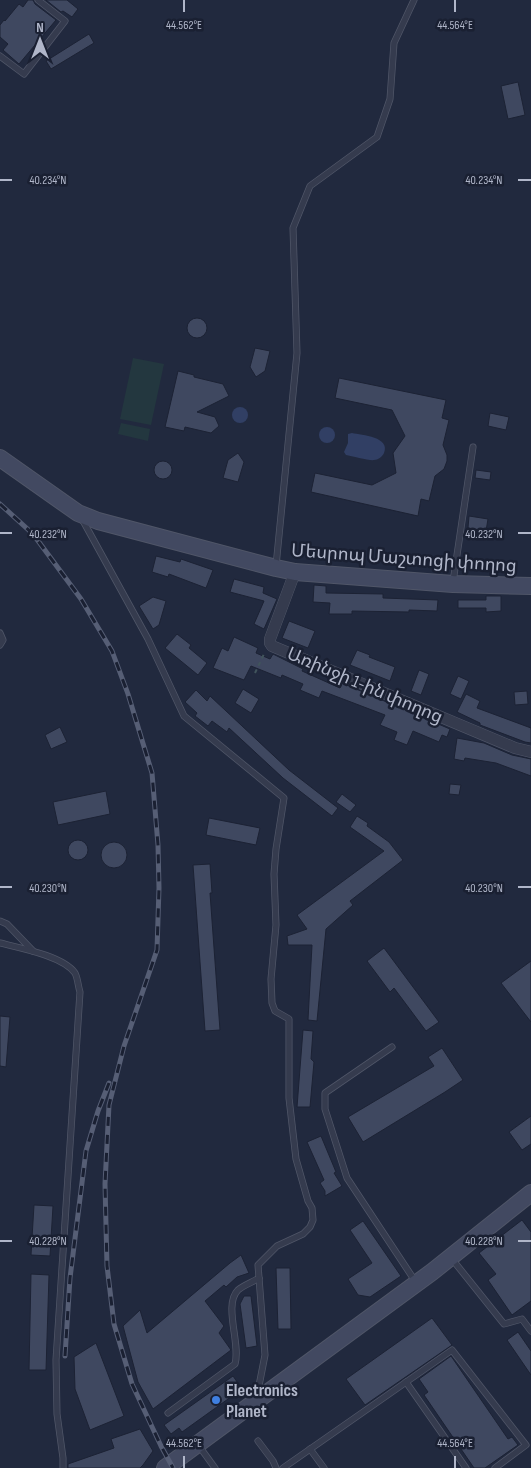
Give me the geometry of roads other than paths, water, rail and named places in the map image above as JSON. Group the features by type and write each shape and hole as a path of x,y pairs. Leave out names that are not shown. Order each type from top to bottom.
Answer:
{"street":[{"name":"Մեսրոպ Մաշտոցի փողոց","path":"0,458 78,513 276,568 295,572 453,584 531,586"},
{"name":"Առինջի 1-ին փողոց","path":"295,572 270,639 272,646 515,748 531,752"},
{"path":"165,1468 416,1283 531,1193"}],"lane":[{"path":"0,56 24,74 65,21 38,0"},
{"path":"276,568 298,353 293,228 310,186 377,137 390,99 394,44 414,0"},
{"path":"453,584 473,447"},
{"path":"78,513 148,639 184,716 284,798 274,874 276,925 271,979 272,1003 276,1011 290,1019 289,1098 296,1159 308,1201 314,1213 310,1227 303,1234 277,1246 258,1265 265,1355 256,1401"},
{"path":"0,633 3,640 0,645"},
{"path":"0,921 7,924 33,951"},
{"path":"0,942 33,951 59,961 70,968 76,976 80,992 56,1360 57,1414 63,1468"},
{"path":"392,1047 325,1093 325,1109 347,1178 416,1283"},
{"path":"450,1257 504,1324 522,1319 531,1331"},
{"path":"168,1412 235,1364 237,1357 232,1303 237,1291 259,1278"},
{"path":"283,1468 452,1350 526,1445 495,1468"},
{"path":"406,1382 466,1468"},
{"path":"258,1441 276,1468"},
{"path":"198,1444 215,1468"},
{"path":"310,1449 324,1468"}],"water":[{"path":"240,407 246,409 248,415 246,421 240,423 234,421 232,415 234,409"},
{"path":"327,427 333,429 335,435 333,441 327,443 321,441 319,435 321,429"},
{"path":"352,433 380,440 385,448 384,453 375,460 346,455 344,452 348,443 348,434"}],"railway":[{"path":"0,504 33,534 81,599 112,651 128,694 152,773 158,845 157,950 124,1046 109,1105 105,1184 107,1266 114,1324 132,1384 173,1468"},
{"path":"65,1356 70,1278 86,1151 109,1083"}],"place":[{"name":"Electronics Planet","path":"216,1400"}]}
